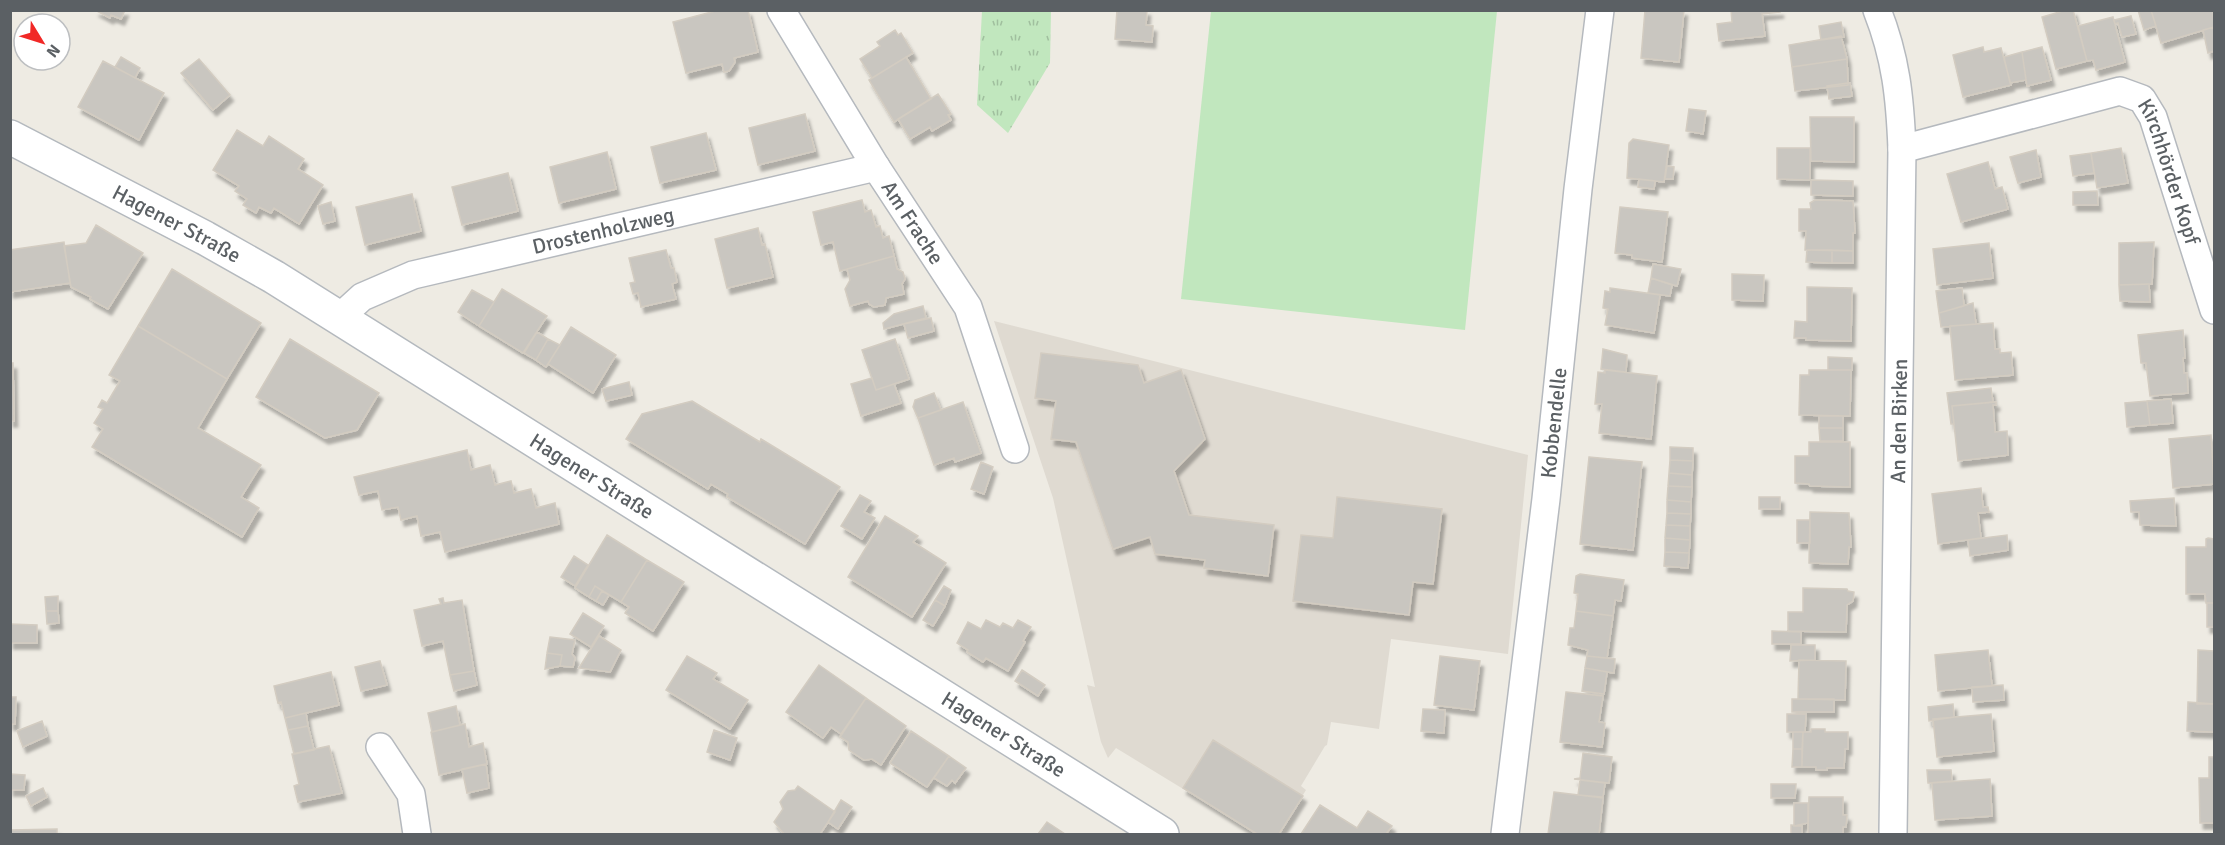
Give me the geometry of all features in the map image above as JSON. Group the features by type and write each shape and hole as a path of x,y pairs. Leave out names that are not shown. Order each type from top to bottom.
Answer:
{"main road":[{"name":"Hagener Straße","path":"10,137 205,238 274,277 1162,834"}],"street":[{"name":"Am Frache","path":"781,10 876,167 968,307 1015,449"},
{"name":"Kobbendelle","path":"1505,834 1600,10"},
{"name":"An den Birken","path":"1877,10 1889,40 1900,98 1902,149 1893,834"},
{"name":"Kirchhörder Kopf","path":"1902,149 2120,92 2142,99 2154,117 2214,310"},
{"name":"Drostenholzweg","path":"339,318 362,297 413,276 876,167"},
{"path":"380,747 411,794 417,834"}],"shaded area":[{"path":"994,321 1528,455 1508,654 1391,639 1379,729 1331,722 1327,745 1301,786 1306,790 1279,834 1257,834 1116,748 1108,758 1101,742 1087,685 1095,687 1053,498"}],"green space":[{"path":"982,11 1051,11 1050,63 1008,133 977,105"},
{"path":"1211,11 1497,11 1465,330 1181,299"}],"building":[{"path":"95,10 125,10 121,19 111,15 110,18"},
{"path":"719,10 748,10 758,52 734,58 735,62 729,71 724,72 722,64 686,73 673,22"},
{"path":"1117,10 1147,10 1146,25 1153,26 1152,42 1115,39"},
{"path":"1645,10 1684,10 1679,62 1641,58"},
{"path":"1731,10 1780,10 1780,12 1762,14 1765,36 1719,41 1717,24 1732,22"},
{"path":"2073,10 2087,61 2056,69 2042,17"},
{"path":"2138,10 2151,10 2156,26 2144,30"},
{"path":"2151,10 2213,10 2214,27 2161,43"},
{"path":"2131,16 2136,34 2122,37 2118,23 2115,24 2114,20"},
{"path":"2113,17 2125,62 2096,70 2093,60 2087,61 2078,26"},
{"path":"1841,22 1844,37 1821,40 1819,26"},
{"path":"2214,27 2214,51 2208,53 2203,30"},
{"path":"895,30 898,35 901,33 913,53 872,78 860,59 880,46 877,42"},
{"path":"1841,36 1847,59 1792,67 1789,45"},
{"path":"1983,47 1984,52 2001,48 2011,85 1963,97 1953,55"},
{"path":"2042,47 2051,80 2027,86 2022,52"},
{"path":"2022,52 2026,80 2010,83 2004,57"},
{"path":"121,57 140,68 135,78 115,67"},
{"path":"906,57 931,99 894,122 869,80"},
{"path":"199,59 230,95 213,110 181,73"},
{"path":"1847,59 1848,85 1795,91 1792,67"},
{"path":"103,61 164,93 139,140 78,107"},
{"path":"1850,83 1852,96 1829,99 1827,86"},
{"path":"938,94 951,114 948,115 951,120 932,131 930,127 910,139 898,119"},
{"path":"1689,109 1706,111 1703,134 1686,131"},
{"path":"805,114 815,151 758,165 749,128"},
{"path":"1810,117 1854,117 1854,162 1811,161"},
{"path":"237,130 263,146 269,136 304,159 298,169 323,185 299,224 274,208 271,213 259,207 256,213 243,205 247,199 235,191 239,186 213,170"},
{"path":"706,133 716,170 660,183 651,147"},
{"path":"1633,139 1669,145 1664,182 1627,178 1629,143"},
{"path":"1777,148 1810,148 1810,180 1777,179"},
{"path":"2121,148 2128,183 2097,188 2091,153"},
{"path":"2036,150 2041,177 2018,183 2010,157"},
{"path":"607,152 616,189 559,203 550,167"},
{"path":"2091,153 2094,173 2073,176 2070,156"},
{"path":"1988,162 1995,189 2002,187 2008,209 1961,222 1947,174"},
{"path":"1667,166 1674,167 1673,179 1665,179"},
{"path":"508,173 518,211 462,225 452,187"},
{"path":"1639,179 1655,181 1654,189 1638,187"},
{"path":"1811,180 1853,181 1853,196 1811,195"},
{"path":"2097,191 2098,205 2073,205 2073,192"},
{"path":"412,194 421,231 365,245 356,207"},
{"path":"862,200 865,212 871,210 876,227 880,226 883,238 889,236 894,256 840,271 833,242 821,245 813,212"},
{"path":"1815,200 1853,201 1855,233 1853,233 1853,251 1805,250 1806,231 1799,231 1799,209 1811,209 1810,203"},
{"path":"331,202 335,221 323,224 318,206"},
{"path":"1620,207 1668,212 1662,262 1615,253"},
{"path":"96,225 143,253 108,309 71,287 64,246 86,243"},
{"path":"758,228 762,245 765,244 773,277 727,288 715,239"},
{"path":"64,242 70,283 10,292 10,250"},
{"path":"2154,242 2152,284 2119,285 2119,243"},
{"path":"1989,243 1993,278 1937,285 1933,249"},
{"path":"666,250 677,282 672,284 676,299 641,307 638,293 633,294 630,283 635,282 629,258"},
{"path":"1807,250 1832,250 1832,263 1806,262"},
{"path":"1832,250 1853,251 1853,263 1832,263"},
{"path":"894,256 897,269 903,272 905,279 902,284 904,294 886,298 885,305 874,307 868,301 850,306 845,289 850,280 847,269"},
{"path":"1653,264 1681,269 1677,286 1651,278"},
{"path":"172,269 261,323 227,379 138,326"},
{"path":"1732,274 1764,275 1763,301 1732,300"},
{"path":"1651,278 1672,285 1670,296 1648,293"},
{"path":"2149,284 2150,302 2120,301 2119,285"},
{"path":"1807,287 1852,288 1851,341 1794,338 1795,321 1807,322"},
{"path":"1610,288 1660,295 1654,333 1605,325 1608,309 1603,308 1605,291 1610,292"},
{"path":"1962,288 1964,306 1939,313 1936,291"},
{"path":"502,289 547,316 523,353 479,326"},
{"path":"472,290 494,302 479,326 458,312"},
{"path":"1973,303 1976,324 1941,327 1939,313"},
{"path":"923,306 926,318 884,329 883,323 894,314"},
{"path":"931,318 934,331 908,338 904,324"},
{"path":"1993,323 1995,349 2000,349 2000,353 2011,352 2013,375 1955,380 1950,326"},
{"path":"138,326 227,379 198,428 261,465 241,497 259,508 242,537 92,447 103,429 94,423 103,409 98,407 102,400 107,403 120,381 109,375"},
{"path":"571,327 616,355 593,393 548,364"},
{"path":"2183,330 2184,373 2187,373 2188,393 2150,396 2146,363 2141,363 2138,335"},
{"path":"537,332 548,339 536,360 524,353"},
{"path":"290,339 379,393 357,430 325,438 256,397"},
{"path":"548,339 560,345 546,367 536,360"},
{"path":"895,339 909,379 876,390 862,350"},
{"path":"1603,349 1627,355 1626,372 1601,369"},
{"path":"1041,353 1138,365 1144,383 1181,370 1205,439 1174,471 1189,515 1274,525 1268,576 1204,568 1205,560 1155,554 1150,537 1113,549 1076,442 1051,439 1056,401 1035,398"},
{"path":"1828,357 1852,358 1852,370 1828,370"},
{"path":"10,363 13,363 14,421 10,421"},
{"path":"1605,370 1657,376 1651,439 1599,433 1602,404 1595,404 1598,372 1605,373"},
{"path":"1809,370 1851,370 1850,416 1799,415 1800,375 1809,375"},
{"path":"872,378 876,390 894,384 901,403 861,416 851,384"},
{"path":"629,382 632,395 606,401 602,389"},
{"path":"1991,388 1993,402 1952,406 1954,424 1951,424 1947,393"},
{"path":"934,393 941,410 918,418 913,407 915,400"},
{"path":"2171,399 2173,423 2150,425 2147,401"},
{"path":"692,401 760,442 761,439 840,487 805,544 727,497 728,494 711,484 708,489 626,439 642,414"},
{"path":"2147,401 2150,425 2127,427 2125,403"},
{"path":"963,402 981,453 955,462 954,458 934,465 918,418"},
{"path":"1996,402 1996,405 1993,405 1995,432 2007,431 2008,455 1958,461 1952,406"},
{"path":"1819,416 1843,416 1843,428 1819,428"},
{"path":"1819,428 1843,428 1843,441 1820,441"},
{"path":"2211,435 2214,484 2173,488 2169,439"},
{"path":"1809,442 1850,442 1850,487 1810,486 1795,483 1795,456 1809,456"},
{"path":"1670,447 1693,448 1693,461 1670,460"},
{"path":"467,450 471,470 490,465 495,485 511,481 514,493 531,489 536,508 555,503 559,524 445,552 440,532 421,536 417,516 401,520 398,507 382,510 378,491 359,495 354,477"},
{"path":"1589,457 1642,462 1633,550 1580,544"},
{"path":"1670,460 1693,461 1692,475 1669,473"},
{"path":"981,462 993,467 984,494 971,489"},
{"path":"1669,473 1692,475 1692,487 1668,486"},
{"path":"1668,486 1692,487 1691,502 1667,500"},
{"path":"1981,488 1983,507 1988,507 1989,512 1978,513 1981,538 1938,544 1932,494"},
{"path":"860,495 871,501 864,512 875,518 862,539 841,526"},
{"path":"1337,497 1442,509 1433,584 1413,582 1409,615 1293,601 1301,535 1333,538"},
{"path":"1759,497 1780,497 1780,509 1759,509"},
{"path":"2174,498 2176,526 2140,525 2139,512 2131,512 2130,501"},
{"path":"1667,500 1691,502 1691,514 1667,513"},
{"path":"1810,512 1849,513 1851,547 1849,547 1848,564 1809,563"},
{"path":"1667,513 1691,514 1690,526 1666,525"},
{"path":"885,516 918,536 913,542 946,563 912,617 848,577"},
{"path":"1797,520 1810,520 1810,543 1797,543"},
{"path":"1666,525 1690,526 1690,540 1665,538"},
{"path":"607,535 647,560 621,602 595,586 589,597 575,588"},
{"path":"2007,535 2008,550 1970,556 1968,540"},
{"path":"1665,538 1690,540 1689,553 1665,552"},
{"path":"2208,538 2214,539 2214,603 2206,603 2205,594 2186,594 2186,547 2206,547"},
{"path":"1665,552 1689,553 1688,568 1664,566"},
{"path":"574,556 588,565 575,586 561,577"},
{"path":"647,560 684,582 653,631 625,613 629,607 621,602"},
{"path":"1580,574 1624,580 1621,601 1615,600 1613,616 1576,611 1578,594 1574,593 1576,576"},
{"path":"595,586 602,591 596,601 589,597"},
{"path":"944,586 951,590 945,606 935,600"},
{"path":"1803,588 1847,589 1854,592 1853,601 1847,605 1846,632 1788,631 1788,612 1803,612"},
{"path":"602,591 609,595 603,605 596,601"},
{"path":"58,596 58,611 46,611 45,597"},
{"path":"443,598 444,603 462,600 474,671 450,675 443,641 422,646 414,610 441,604 439,599"},
{"path":"935,600 945,606 933,626 923,620"},
{"path":"2207,603 2214,603 2214,627 2207,627"},
{"path":"46,611 58,611 59,623 47,624"},
{"path":"1576,611 1613,616 1607,658 1587,656 1588,650 1568,645 1570,628 1574,628"},
{"path":"583,613 604,626 591,647 570,634"},
{"path":"986,620 1000,627 1003,623 1013,628 1018,620 1031,627 1008,671 986,658 983,662 957,643 968,622 981,629"},
{"path":"10,624 37,625 37,643 10,643"},
{"path":"1772,631 1801,632 1801,644 1772,644"},
{"path":"599,636 621,650 610,672 579,668"},
{"path":"550,637 575,640 572,654 575,658 573,667 560,666 562,655 547,653"},
{"path":"1791,645 1815,645 1815,660 1790,661"},
{"path":"1988,650 1992,686 1938,691 1935,655"},
{"path":"2198,650 2214,651 2214,704 2197,704"},
{"path":"547,653 562,655 560,666 545,669"},
{"path":"687,656 717,673 713,679 748,700 730,729 666,690"},
{"path":"1440,656 1480,661 1474,710 1434,705"},
{"path":"1587,656 1615,659 1614,673 1585,668"},
{"path":"1799,660 1846,661 1845,700 1798,699"},
{"path":"380,661 387,685 361,691 355,667"},
{"path":"819,665 866,698 841,734 831,727 823,738 786,712"},
{"path":"1585,668 1607,672 1604,694 1582,691"},
{"path":"1022,670 1045,685 1038,696 1015,681"},
{"path":"474,671 477,685 454,691 450,675"},
{"path":"331,672 339,705 285,718 274,686"},
{"path":"2003,685 2004,700 1973,702 1972,687"},
{"path":"1566,692 1603,696 1599,722 1605,723 1602,747 1560,742"},
{"path":"10,697 16,697 15,724 10,724"},
{"path":"866,698 906,726 881,765 872,759 864,760 849,750 848,742 840,737"},
{"path":"1792,699 1834,699 1834,712 1792,712"},
{"path":"2188,702 2214,704 2214,732 2187,731"},
{"path":"1953,704 1954,717 1929,721 1928,707"},
{"path":"456,706 460,725 432,732 428,713"},
{"path":"1423,709 1445,710 1444,733 1421,731"},
{"path":"306,713 308,726 288,730 285,718"},
{"path":"1787,714 1806,714 1805,732 1787,732"},
{"path":"1991,714 1994,751 1937,757 1933,719"},
{"path":"42,721 47,736 23,747 17,731"},
{"path":"465,724 469,747 483,743 487,764 439,775 431,732"},
{"path":"308,726 314,750 294,754 288,730"},
{"path":"1811,729 1825,729 1825,732 1848,732 1848,749 1845,749 1844,768 1816,770 1816,767 1802,767 1803,732 1811,732"},
{"path":"714,730 737,738 730,760 707,752"},
{"path":"911,731 949,756 927,787 890,763"},
{"path":"1793,732 1803,732 1802,749 1793,749"},
{"path":"1213,740 1303,796 1279,834 1257,834 1183,788"},
{"path":"329,746 342,793 298,802 294,786 299,784 292,754"},
{"path":"1793,749 1802,749 1802,767 1792,767"},
{"path":"1583,753 1612,757 1609,783 1574,779 1580,778"},
{"path":"949,756 966,768 955,783 952,780 947,786 934,778"},
{"path":"2209,757 2214,757 2214,823 2200,823 2199,778 2209,778"},
{"path":"486,764 489,788 467,793 462,769"},
{"path":"1927,770 1951,770 1952,781 1928,783"},
{"path":"10,774 25,775 24,790 10,790"},
{"path":"1990,779 1992,816 1935,820 1932,783"},
{"path":"1580,780 1605,783 1603,797 1578,795"},
{"path":"1771,784 1796,784 1795,798 1771,798"},
{"path":"798,786 835,812 820,834 784,834 774,822 783,809 780,802 788,791 795,790"},
{"path":"43,788 47,797 31,806 26,796"},
{"path":"1554,792 1603,798 1599,834 1548,834"},
{"path":"1809,797 1843,797 1843,815 1847,815 1843,834 1808,834"},
{"path":"841,800 852,807 838,829 828,822"},
{"path":"1794,803 1808,803 1808,823 1794,826"},
{"path":"1320,805 1357,828 1368,811 1392,826 1386,834 1301,834"},
{"path":"1047,822 1065,834 1038,834"},
{"path":"1791,825 1802,826 1802,834 1791,834"},
{"path":"57,829 57,834 10,834 10,830"}]}
